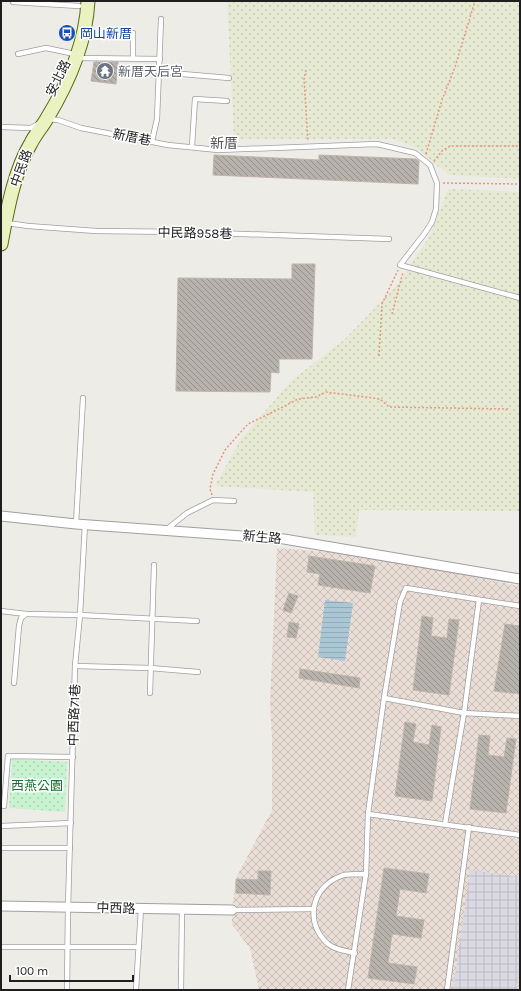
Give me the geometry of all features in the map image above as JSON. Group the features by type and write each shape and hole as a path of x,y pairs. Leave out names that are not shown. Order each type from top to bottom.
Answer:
{"main road":[{"name":"安北路","path":"47,119 70,74 82,3"},
{"name":"安北路","path":"32,128 73,56"},
{"name":"中民路","path":"1,244 3,222 16,178 30,143 47,119"},
{"name":"中民路","path":"1,209 16,155 32,128"}],"street":[{"name":"新生路","path":"1,516 80,524 284,539 520,579"},
{"name":"中西路","path":"1,906 232,910"}],"lane":[{"path":"14,2 82,3"},
{"path":"152,141 156,119 161,19"},
{"path":"133,33 133,58"},
{"path":"18,54 46,48 73,56 160,59"},
{"path":"159,72 229,78"},
{"path":"192,146 195,99 227,101"},
{"name":"新厝巷","path":"47,119 58,120 81,128 168,145 192,146 218,150 377,144 415,153 430,165"},
{"path":"1,128 32,128 47,119"},
{"path":"430,165 437,183 436,209 432,222 403,266 520,298"},
{"name":"中民路958巷","path":"3,222 28,226 96,231 185,232 389,239"},
{"name":"中西路71巷","path":"67,990 75,666 80,615 82,398"},
{"path":"166,530 187,513 213,500 234,501"},
{"path":"150,693 154,566"},
{"path":"348,990 366,874 368,814 384,698 400,602 406,588 520,606"},
{"path":"445,824 464,712 479,600"},
{"path":"1,611 26,614 80,615 197,621"},
{"path":"14,683 19,626 21,618 26,614"},
{"path":"75,666 150,668 198,672"},
{"path":"384,698 464,712 520,716"},
{"path":"4,806 8,756 73,757"},
{"path":"368,814 520,835"},
{"path":"1,826 71,823"},
{"path":"447,990 469,827"},
{"path":"1,848 70,848"},
{"path":"355,952 339,950 329,945 322,938 316,925 313,909 316,898 321,890 332,880 342,875 366,874"},
{"path":"136,990 141,908"},
{"path":"181,990 182,909"},
{"path":"232,910 313,909"},
{"path":"1,947 139,947"}],"path":[{"path":"425,160 442,100 456,67 475,1"},
{"path":"306,70 304,79 309,147"},
{"path":"430,165 442,151 450,146 520,146"},
{"path":"437,183 520,184"},
{"path":"392,314 403,266"},
{"path":"379,356 382,304 403,266"},
{"path":"213,500 210,489 213,474 225,450 248,424 298,398 316,397 326,392 380,399 389,407 510,409"}],"shaded area":[{"path":"277,548 353,554 520,586 520,990 259,990 250,948 232,925 232,910 236,878 272,810 272,738 270,703"},
{"path":"470,870 520,877 520,962 516,990 453,990"}],"green space":[{"path":"227,1 520,1 520,179 449,175 415,147 392,139 234,139"},
{"path":"448,189 520,192 520,511 359,510 356,537 315,535 313,492 215,486 241,439 291,381 345,339 397,285 430,236"},
{"name":"西燕公園","path":"12,759 67,762 65,812 9,808"}],"water":[{"path":"325,600 353,603 345,661 318,657"}],"building":[{"name":"新厝天后宮","path":"94,62 118,62 116,84 91,81"},
{"path":"214,155 319,160 319,155 416,159 419,161 418,184 213,175"},
{"path":"292,264 315,264 312,359 279,359 279,373 271,372 270,392 176,391 178,278 292,279"},
{"path":"309,556 375,566 370,593 318,585 320,574 307,572"},
{"path":"289,593 298,596 291,613 283,610"},
{"path":"422,616 433,618 431,636 447,638 449,619 459,620 449,695 413,690"},
{"path":"289,622 299,624 296,638 287,637"},
{"path":"505,624 520,626 520,694 494,691"},
{"path":"300,669 360,678 359,688 299,678"},
{"path":"405,722 416,724 413,742 429,745 432,725 441,727 432,801 395,796"},
{"path":"479,735 490,736 488,755 504,757 507,738 516,739 506,813 470,809"},
{"path":"384,868 429,874 426,893 400,889 396,916 424,920 421,938 392,934 388,963 417,967 414,984 368,978"},
{"path":"258,871 271,871 270,895 236,893 236,879 258,880"}],"place":[{"name":"岡山新厝","path":"67,33"},
{"name":"新厝天后宮","path":"105,71"}],"district":[{"name":"新厝","path":"224,143"}]}
